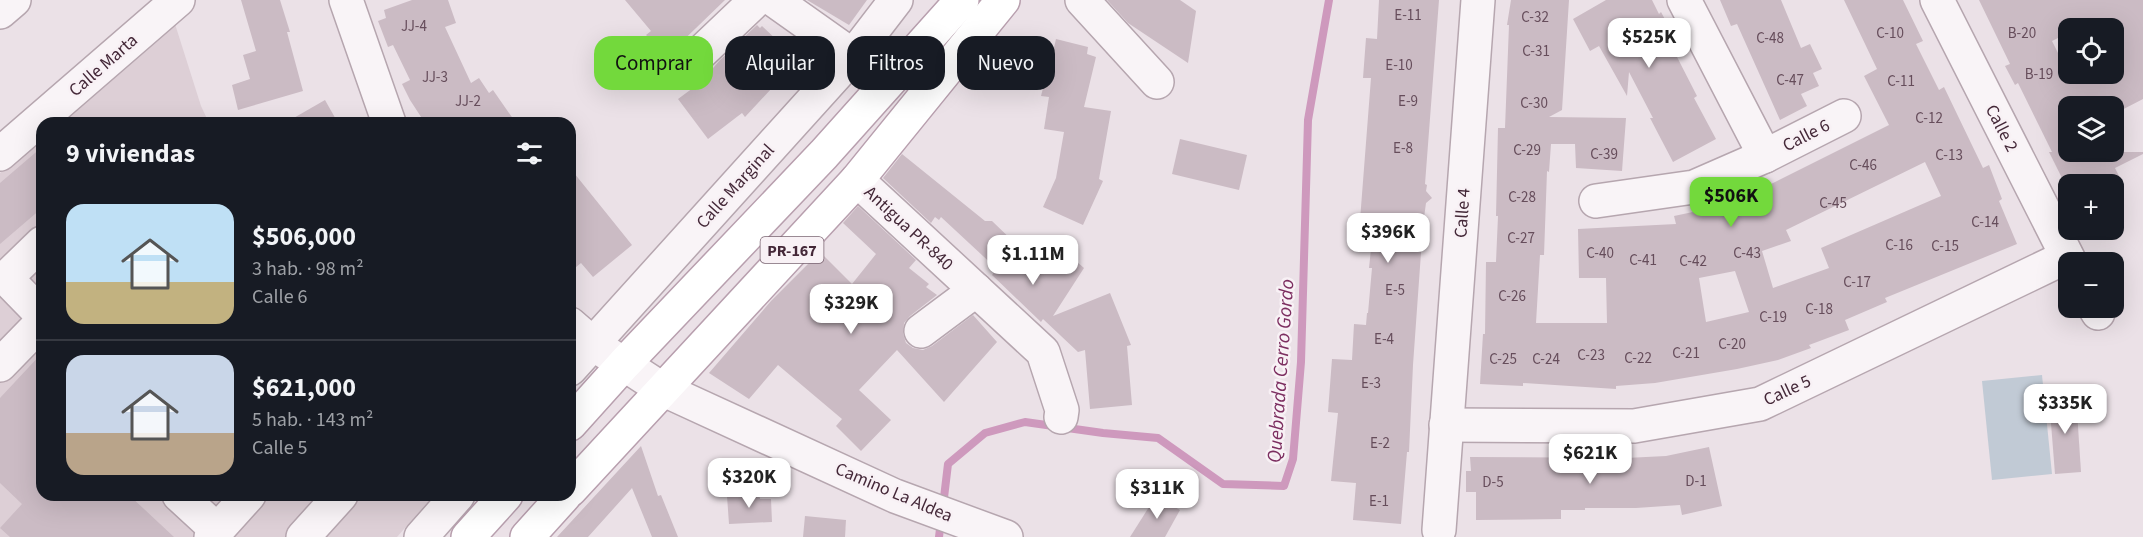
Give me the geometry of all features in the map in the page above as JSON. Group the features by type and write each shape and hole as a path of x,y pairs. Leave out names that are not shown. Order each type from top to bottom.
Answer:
{"main road":[{"name":"PR-167","path":"576,417 824,154 962,0"},
{"name":"PR-167","path":"576,483 857,180 1003,0"},
{"path":"468,537 501,501"},
{"path":"527,537 560,501"}],"street":[{"path":"0,12 15,0"},
{"name":"Calle Marta","path":"43,117 178,0"},
{"path":"346,0 387,117"},
{"path":"713,41 756,0"},
{"path":"774,0 847,52"},
{"name":"Calle Marginal","path":"868,36 896,0"},
{"path":"1082,0 1157,82"},
{"name":"Calle 4","path":"1439,530 1478,0"},
{"path":"1684,0 1765,156"},
{"name":"Calle 2","path":"1937,0 2064,252"},
{"name":"Calle Marginal","path":"576,350 581,334 847,62"},
{"name":"Calle 6","path":"1596,201 1694,188 1765,156 1844,116"},
{"name":"Calle Marta","path":"0,154 36,123"},
{"name":"Antigua PR-840","path":"857,180 1042,352 1062,410 1061,417"},
{"path":"36,249 6,278 36,309"},
{"name":"Calle 5","path":"1446,425 1634,426 1760,404 2058,265"},
{"path":"921,331 976,290"},
{"path":"0,365 36,328"},
{"name":"Camino La Aldea","path":"581,334 662,389 895,496 1006,537"},
{"path":"185,501 214,533 243,501"},
{"path":"303,537 336,501"},
{"path":"421,537 445,501"}],"shaded area":[{"path":"175,24 206,117 66,117"},
{"path":"36,142 36,501 429,501 397,537 0,537 0,173"},
{"path":"2042,375 2052,474 1992,480 1982,381"}],"building":[{"path":"241,0 280,0 290,32 287,32 303,91 238,110 232,85 250,79 243,55 256,51"},
{"path":"412,0 448,0 456,23 445,27 471,83 479,78 489,93 493,90 512,117 421,117 402,84 410,80 393,45 388,47 378,21 386,18 384,10"},
{"path":"625,0 725,0 688,36 646,35 651,31"},
{"path":"807,0 867,0 849,25"},
{"path":"1107,0 1180,0 1196,11 1188,63 1128,23"},
{"path":"1379,0 1439,0 1425,184 1427,185 1426,191 1432,198 1426,203 1423,225 1409,452 1407,452 1401,524 1353,520 1356,483 1331,481 1338,413 1328,412 1332,359 1352,360 1354,324 1366,325 1368,313 1372,268 1369,268 1374,221 1360,220 1371,78 1363,78 1366,38 1377,39"},
{"path":"1511,0 1569,0 1562,110 1549,117 1626,118 1622,171 1576,168 1575,144 1551,144 1549,172 1547,171 1544,255 1540,255 1536,323 1607,323 1606,278 1579,278 1578,229 1676,224 1674,216 1732,201 1889,125 1864,76 1877,69 1844,0 1903,0 1923,41 1916,44 1939,90 1944,87 1983,168 1989,165 2002,199 1999,201 2017,244 1885,298 1887,302 1845,320 1849,330 1778,360 1655,383 1616,386 1616,389 1523,383 1523,386 1480,384 1483,334 1485,334 1486,262 1496,262 1498,128 1505,128 1509,25 1507,25","holes":["1925,162 1941,196 1821,248 1829,268 1773,288 1762,251 1791,241 1786,230","1735,271 1749,312 1706,322 1699,278"]},
{"path":"1606,0 1652,0 1683,53 1677,57 1697,96 1694,98 1716,139 1673,162 1629,72 1627,96 1599,46 1590,51 1573,19"},
{"path":"1720,0 1781,0 1801,48 1810,44 1822,69 1813,73 1819,86 1801,94 1807,106 1780,120 1737,24 1731,26"},
{"path":"1979,0 2143,0 2143,99 2124,109 2124,96 2058,96 2058,162 2124,162 2124,152 2143,152 2143,154 2115,168 2118,174 2060,174 2049,152 2052,152 2018,83 2015,85 2005,66 2010,64"},
{"path":"757,25 760,28 762,26 773,36 745,36"},
{"path":"1056,39 1088,47 1087,54 1096,57 1084,107 1111,111 1099,179 1103,181 1083,225 1043,207 1056,178 1064,132 1044,129 1049,97 1041,96 1042,90 1055,90"},
{"path":"725,55 725,90 770,90 745,117 742,113 708,139 678,99 690,90 713,90 713,68"},
{"path":"325,100 335,117 295,117"},
{"path":"1180,139 1247,155 1239,190 1172,174"},
{"path":"36,152 36,213 0,244 0,183"},
{"path":"902,154 985,221 992,221 1044,271 1050,266 1052,268 1067,253 1084,268 1053,316 1110,293 1131,345 1127,346 1132,405 1090,409 1085,350 1078,352 1043,319 1041,322 992,275 997,269 941,217 939,220 935,217 931,223 883,178"},
{"path":"576,175 632,245 593,277 581,263 576,267"},
{"path":"858,206 916,260 909,268 929,284 926,287 937,295 904,323 903,334 906,343 913,348 923,350 932,346 973,315 997,342 944,402 897,350 859,390 891,420 861,451 836,426 842,419 778,365 749,399 709,373 771,301 820,252 852,284 876,254 843,223"},
{"path":"36,359 36,501 135,501 174,537 10,537 0,528 22,504 0,483 0,398"},
{"path":"2076,396 2081,472 2055,474 2049,398"},
{"path":"641,446 658,496 661,495 678,537 652,537 632,488 588,537 557,537"},
{"path":"1709,447 1722,506 1682,515 1680,505 1561,510 1561,519 1476,520 1476,492 1466,492 1466,471 1471,471 1470,457 1626,458 1666,456"},
{"path":"759,494 760,499 771,499 772,522 729,524 727,496"},
{"path":"1156,496 1180,510 1165,537 1130,537"},
{"path":"805,516 846,520 845,537 803,537"}],"waterway":[{"name":"Quebrada Cerro Gordo","path":"943,506 948,464 985,433 1025,422 1158,438 1223,484 1284,486 1293,459 1301,362 1308,120 1329,0"},
{"name":"Quebrada Cerro Gordo","path":"939,537 941,521"}]}
